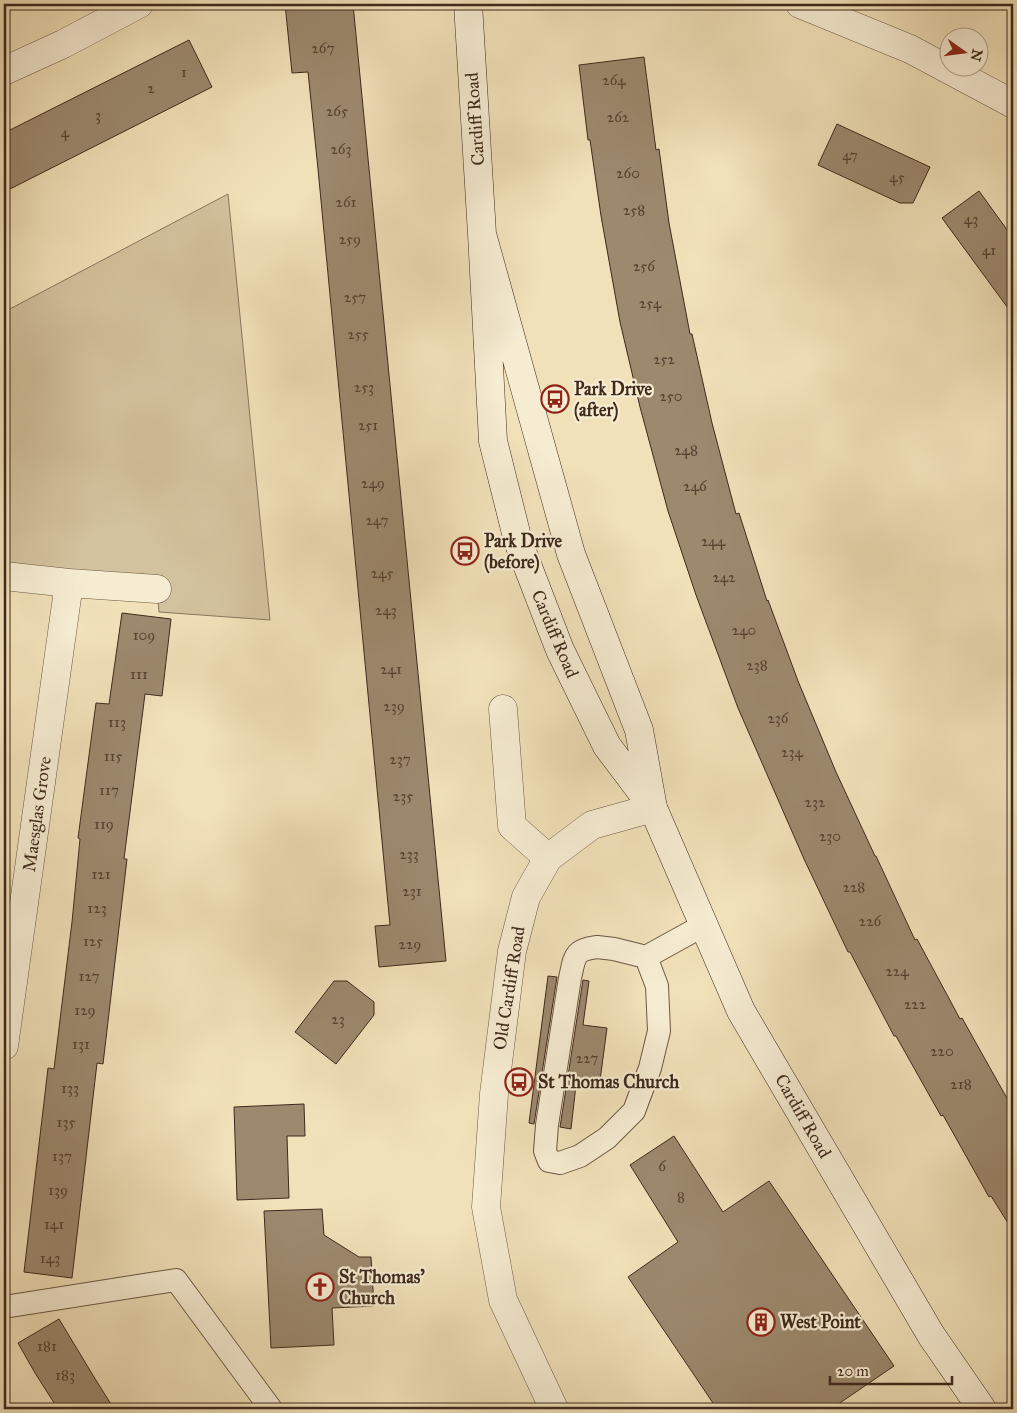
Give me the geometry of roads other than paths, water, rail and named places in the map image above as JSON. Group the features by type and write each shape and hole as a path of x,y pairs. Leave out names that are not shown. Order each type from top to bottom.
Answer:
{"main road":[{"path":"4,71 63,44 139,4"},
{"name":"Cardiff Road","path":"468,4 493,441 518,541 560,650 607,746 653,808 741,1011 931,1335 982,1409"},
{"path":"803,4 910,49 1013,104"},
{"name":"Cardiff Road","path":"482,234 571,554 639,730 653,808"},
{"path":"4,576 157,589"},
{"name":"Maesglas Grove","path":"4,1046 69,583"},
{"path":"503,709 512,826 548,858"},
{"name":"Old Cardiff Road","path":"554,1409 503,1300 486,1207 494,1094 512,951 526,897 548,858 592,825 653,808"}],"lane":[{"path":"646,957 656,986 659,1031 650,1068 634,1111 607,1138 580,1156 560,1163 550,1161 545,1151 547,1125 575,956 583,949 597,947 646,957 704,925"},
{"path":"4,1307 176,1280 271,1409"}],"place":[{"name":"Park Drive (after)","path":"555,399"},
{"name":"Park Drive (before)","path":"465,551"},
{"name":"St Thomas Church","path":"519,1082"},
{"name":"St Thomas' Church","path":"320,1287"},
{"name":"West Point","path":"761,1322"}]}
